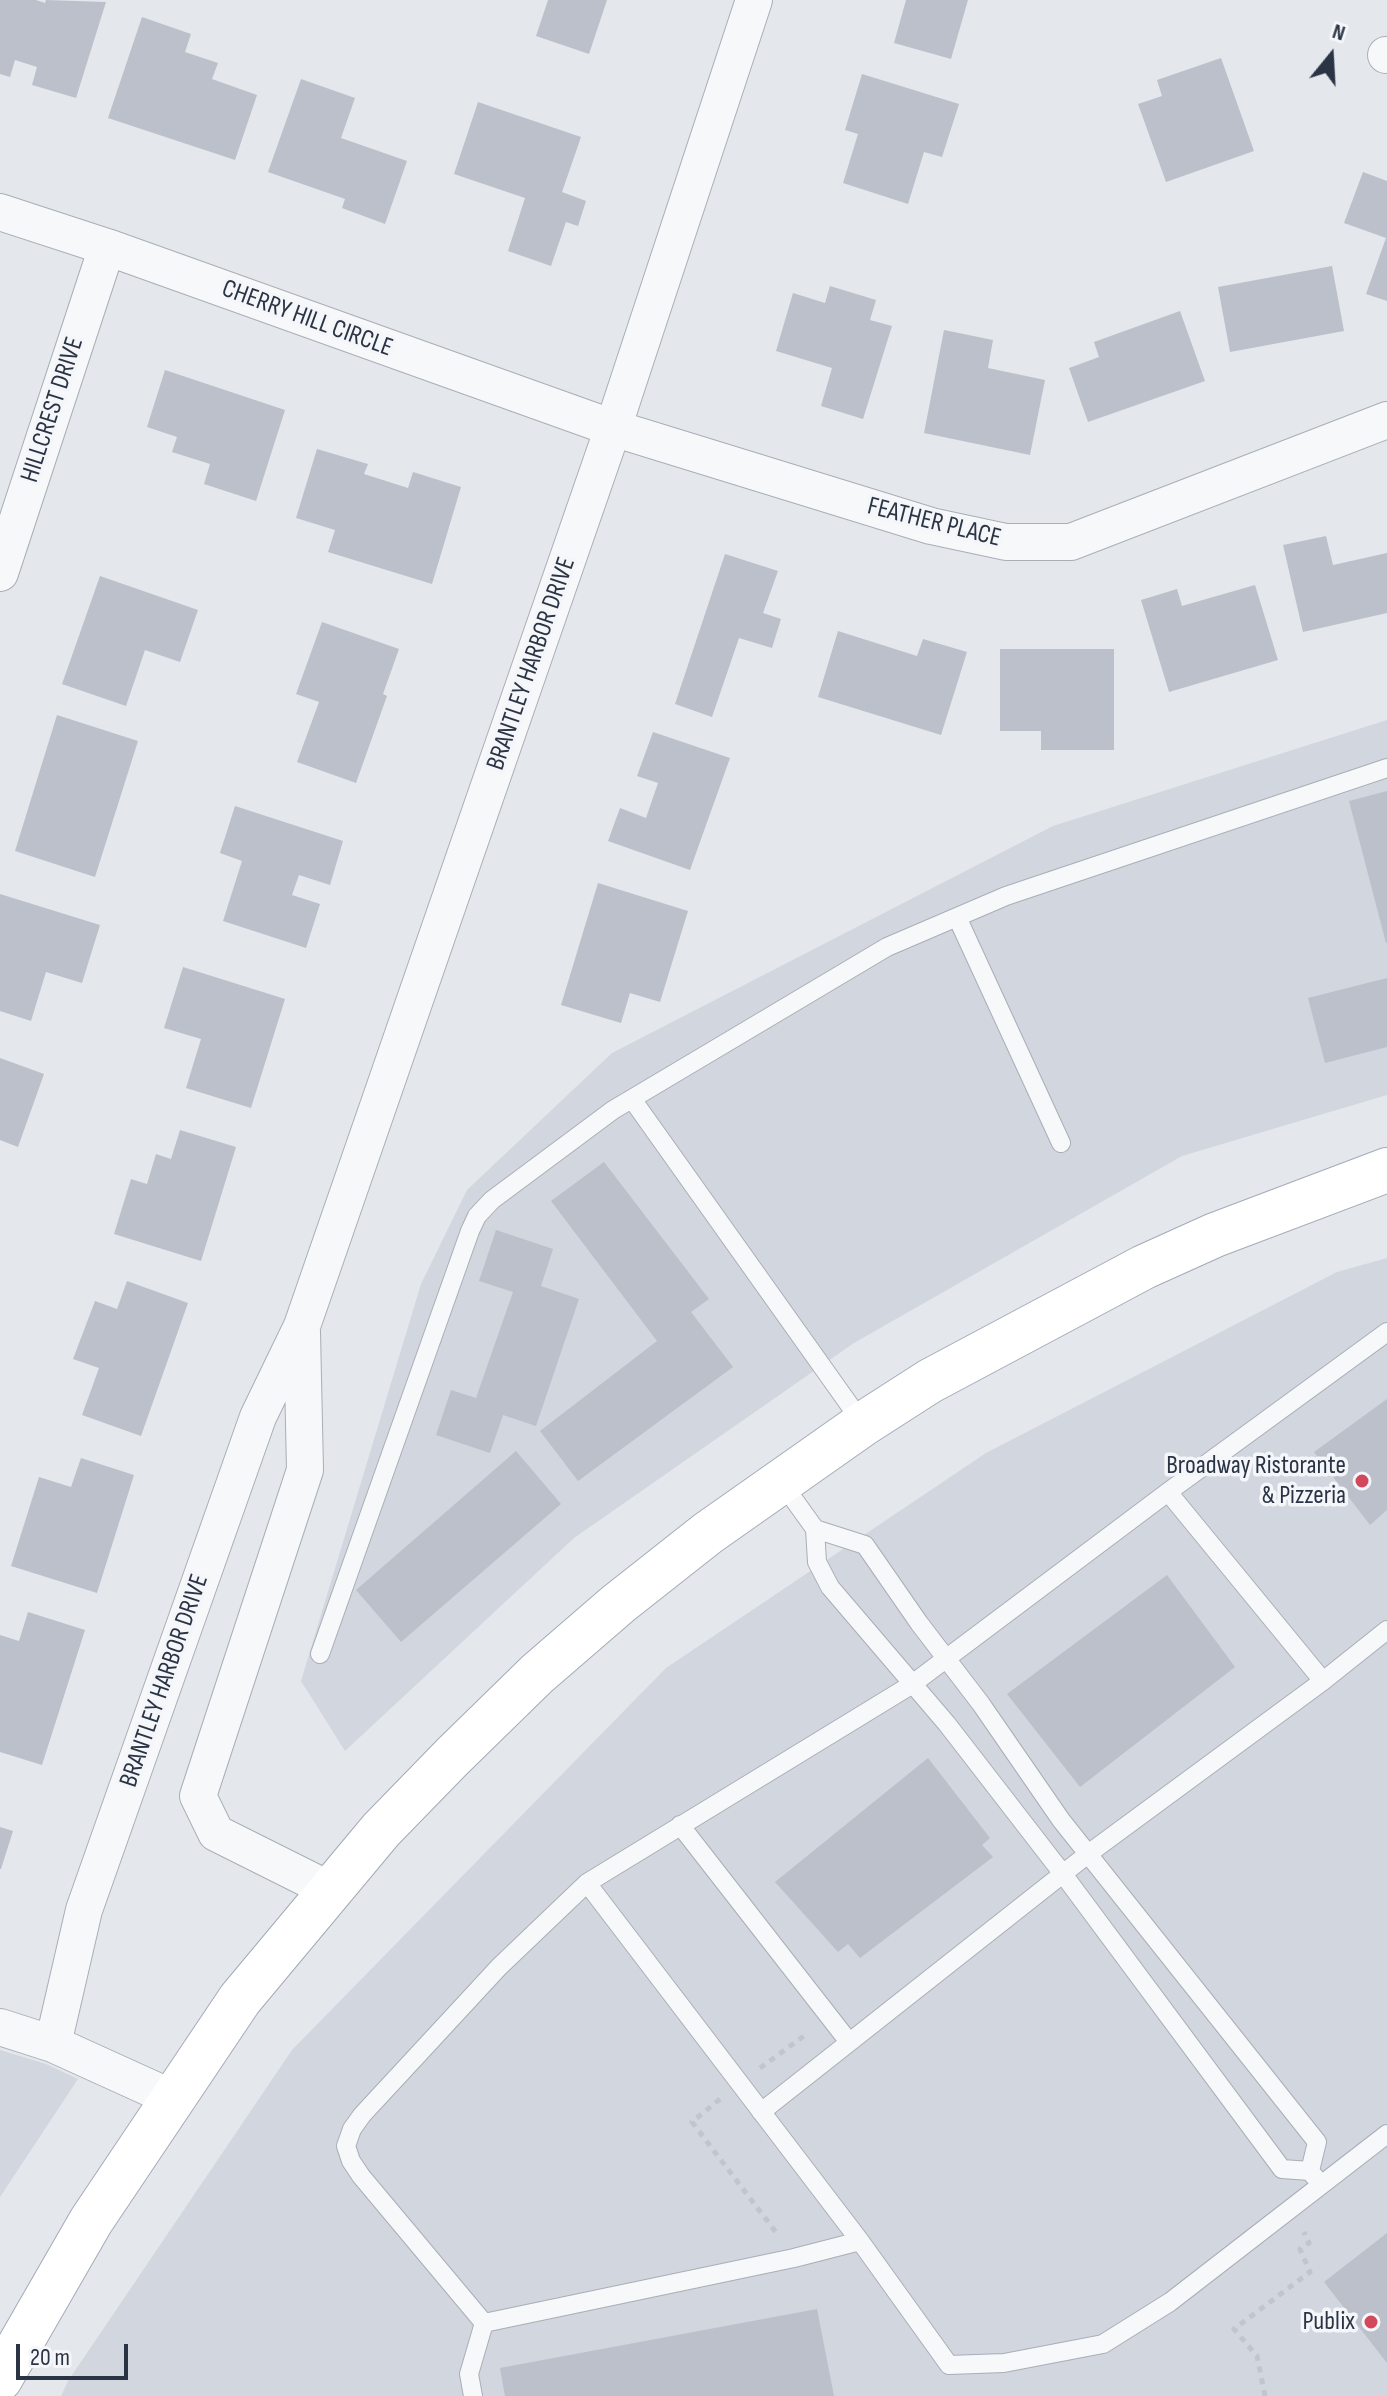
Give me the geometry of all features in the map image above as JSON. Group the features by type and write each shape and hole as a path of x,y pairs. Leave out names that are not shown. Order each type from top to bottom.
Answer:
{"main road":[{"path":"0,2379 91,2221 240,1999 381,1830 537,1674 618,1604 708,1533 930,1381 1144,1267 1253,1220 1387,1170"}],"street":[{"name":"BRANTLEY HARBOR DRIVE","path":"53,2044 84,1910 258,1417 302,1326 613,428 754,0"},
{"name":"CHERRY HILL CIRCLE","path":"0,212 107,247 613,428"},
{"name":"HILLCREST DRIVE","path":"0,573 107,247"},
{"name":"FEATHER PLACE","path":"613,428 931,526 1006,542 1071,542 1387,420"},
{"name":"BRANTLEY HARBOR DRIVE","path":"302,1326 305,1470 198,1796 216,1833 330,1890"},
{"path":"0,2027 53,2044 172,2098"}],"lane":[{"path":"320,1654 477,1216 492,1200 613,1110 887,947 1006,896 1387,768"},
{"path":"957,917 1061,1143"},
{"path":"632,1099 863,1424"},
{"path":"484,2323 351,2161 346,2146 352,2129 362,2115 499,1967 587,1883 911,1685 1387,1332"},
{"path":"782,1483 815,1529 817,1562 830,1587 947,1724 1063,1874 1282,2169 1316,2178"},
{"path":"1168,1492 1323,1681"},
{"path":"815,1529 865,1545 1088,1854 1317,2142 1316,2178"},
{"path":"761,2112 1088,1854 1323,1681 1387,1630"},
{"path":"680,1825 849,2042"},
{"path":"587,1883 860,2241 949,2365 1004,2363 1103,2344 1170,2302 1316,2178 1387,2134"},
{"path":"484,2323 794,2258 860,2241"},
{"path":"473,2396 469,2374 484,2323"}],"path":[{"path":"760,2069 804,2036"},
{"path":"724,2096 692,2122 781,2239"},
{"path":"1265,2396 1257,2356 1234,2329 1310,2272 1300,2249 1309,2243 1302,2228"}],"shaded area":[{"path":"1387,720 1387,1095 1182,1156 854,1343 574,1538 345,1751 301,1681 421,1284 467,1190 612,1053 1053,826"},
{"path":"1387,1258 1387,2396 61,2396 68,2381 292,2050 666,1668 986,1453 1337,1272"},
{"path":"0,2050 46,2064 78,2079 0,2197"}],"building":[{"path":"0,0 106,2 76,98 32,85 37,67 15,60 10,77 0,74"},
{"path":"548,0 607,0 589,54 536,36"},
{"path":"906,0 968,0 951,59 894,43"},
{"path":"142,17 191,34 185,52 218,63 212,79 257,95 235,160 108,118"},
{"path":"1221,58 1254,151 1166,182 1138,104 1162,96 1157,80"},
{"path":"862,74 959,104 942,157 924,152 908,204 843,183 858,134 845,130"},
{"path":"301,79 355,98 341,138 407,161 385,224 342,208 345,199 268,172"},
{"path":"478,102 581,137 562,192 586,201 578,226 566,222 551,266 508,251 525,198 454,174"},
{"path":"1363,172 1387,181 1387,301 1366,294 1386,238 1344,223"},
{"path":"1332,266 1344,331 1230,352 1218,287"},
{"path":"830,286 876,300 870,320 892,326 863,419 821,406 832,368 776,351 793,293 825,303"},
{"path":"1180,311 1205,381 1088,422 1069,368 1099,357 1094,342"},
{"path":"944,330 993,340 988,368 1045,380 1030,455 924,433"},
{"path":"165,370 285,410 256,501 204,484 210,464 172,452 177,437 147,427"},
{"path":"317,449 368,464 364,474 408,488 413,472 461,487 432,584 328,552 335,530 296,518"},
{"path":"1326,536 1333,565 1387,553 1387,613 1303,632 1283,545"},
{"path":"725,554 778,571 763,613 781,619 772,648 739,638 712,717 675,704"},
{"path":"100,576 198,610 180,662 145,650 126,706 62,684"},
{"path":"1255,585 1278,660 1169,692 1141,600 1177,589 1182,606"},
{"path":"322,622 399,649 383,694 387,696 356,783 297,762 319,702 296,694"},
{"path":"838,631 917,656 923,639 967,652 941,735 818,697"},
{"path":"1000,649 1114,649 1114,750 1041,750 1041,731 1000,731"},
{"path":"57,715 138,741 95,877 15,851"},
{"path":"653,732 730,758 690,870 608,841 620,808 646,818 658,783 637,776"},
{"path":"1387,791 1387,943 1386,943 1349,801"},
{"path":"235,806 343,841 330,885 299,875 292,895 320,904 306,948 223,921 242,861 220,853"},
{"path":"598,883 688,911 660,1002 630,993 621,1023 561,1005"},
{"path":"0,894 100,925 82,983 46,972 31,1021 0,1011"},
{"path":"183,967 285,999 251,1108 186,1088 201,1039 164,1028"},
{"path":"1387,978 1387,1047 1325,1063 1308,998"},
{"path":"0,1058 44,1074 18,1147 0,1140"},
{"path":"180,1130 236,1147 201,1261 114,1234 131,1179 147,1184 156,1154 171,1159"},
{"path":"604,1162 709,1299 691,1312 733,1367 578,1481 540,1431 657,1341 551,1201"},
{"path":"496,1230 553,1249 541,1286 579,1299 536,1426 503,1415 490,1453 436,1435 451,1390 476,1398 513,1292 479,1281"},
{"path":"127,1281 188,1303 141,1436 82,1415 99,1368 73,1359 95,1301 117,1309"},
{"name":"Broadway Ristorante & Pizzeria","path":"1387,1399 1387,1510 1370,1525 1314,1452"},
{"path":"516,1451 561,1504 401,1642 356,1590"},
{"path":"81,1458 134,1475 97,1593 11,1566 39,1477 71,1487"},
{"path":"1167,1575 1235,1667 1080,1787 1007,1694"},
{"path":"28,1612 85,1630 42,1765 0,1752 0,1635 19,1641"},
{"path":"928,1758 990,1838 982,1845 993,1857 860,1958 848,1944 838,1952 775,1882"},
{"path":"0,1827 13,1831 1,1869 0,1869"},
{"name":"Publix","path":"1387,2233 1387,2363 1324,2282"},
{"path":"817,2309 834,2396 505,2396 500,2368"}],"place":[{"name":"Broadway Ristorante & Pizzeria","path":"1362,1481"},
{"name":"Publix","path":"1371,2322"}]}
